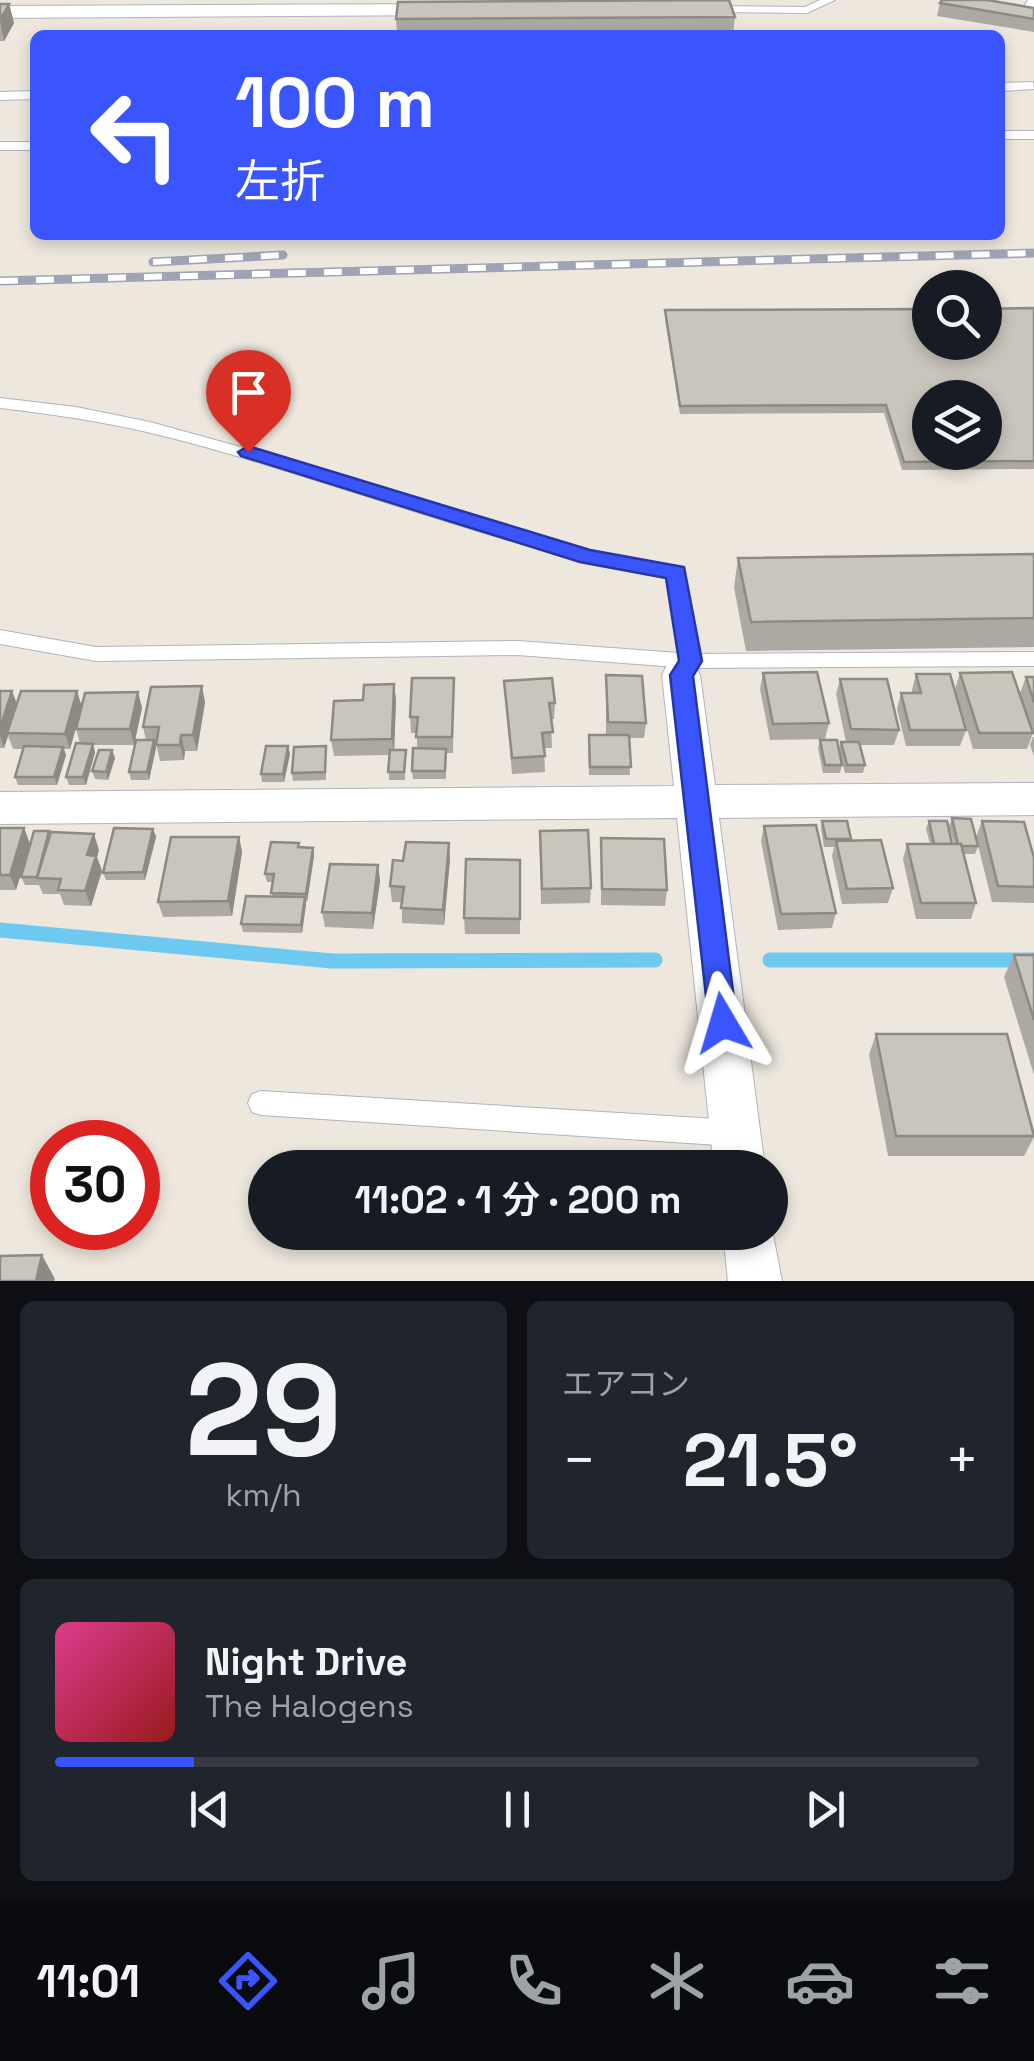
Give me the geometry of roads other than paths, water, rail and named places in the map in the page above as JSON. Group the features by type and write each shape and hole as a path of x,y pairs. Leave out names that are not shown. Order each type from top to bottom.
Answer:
{"street":[{"path":"0,12 476,9"},
{"path":"686,668 697,803 738,1150"},
{"path":"0,808 1034,799"},
{"path":"751,1250 755,1281"}],"lane":[{"path":"692,9 806,10 829,0"},
{"path":"953,0 1026,12 1034,0"},
{"path":"1005,87 1033,86"},
{"path":"0,96 30,96"},
{"path":"1005,135 1034,135"},
{"path":"0,146 30,146"},
{"path":"0,403 141,423 194,436 588,557 676,572 686,668"},
{"path":"0,637 96,654 518,648 686,668 1034,659"},
{"path":"261,1103 738,1150"}],"waterway":[{"path":"0,930 332,961 655,960"},
{"path":"770,960 1034,960"}],"railway":[{"path":"0,281 1034,253"},
{"path":"153,262 283,255"}]}
